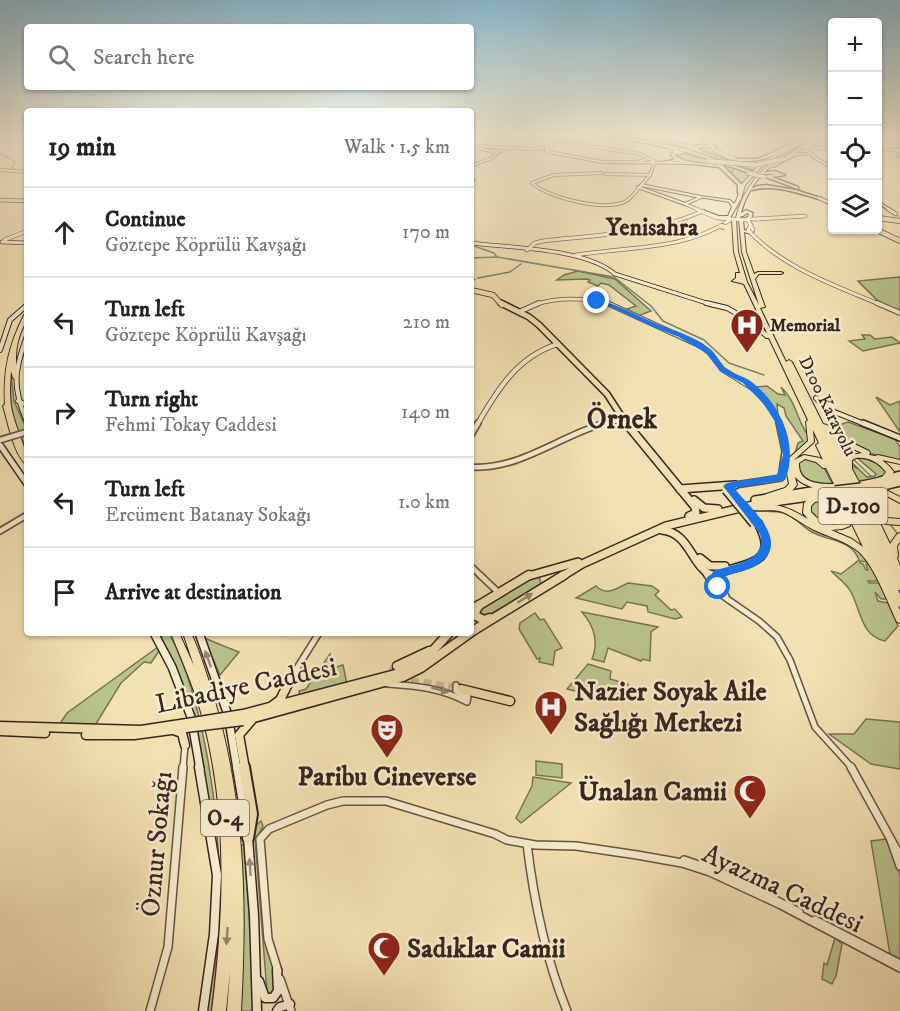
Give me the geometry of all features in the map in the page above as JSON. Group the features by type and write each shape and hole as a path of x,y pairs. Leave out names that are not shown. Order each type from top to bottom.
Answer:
{"highway":[{"path":"737,181 740,185 737,200"},
{"path":"737,200 747,181"},
{"path":"701,197 737,200 750,181"},
{"name":"D100 Karayolu","path":"754,181 736,217 734,245 741,272 781,357 810,403 900,603"},
{"path":"759,181 752,189 736,217 728,226 723,227 721,220 736,217 752,211 753,216 759,219"},
{"path":"759,181 757,183 765,187 788,188 787,184"},
{"path":"778,181 819,198"},
{"path":"778,181 825,199"},
{"path":"779,181 825,199"},
{"path":"738,186 731,247 740,279 768,337 781,357"},
{"path":"752,189 759,186 793,189 819,198"},
{"path":"702,211 722,218 736,217 749,230 744,252 762,306"},
{"name":"D100 Karayolu","path":"736,217 741,257 762,306 900,587"},
{"path":"750,270 780,273"},
{"path":"753,278 755,274 762,272"},
{"path":"742,312 751,316 757,314"},
{"path":"742,312 756,320 750,321"},
{"path":"24,321 3,365 1,403 7,432 24,458"},
{"path":"750,321 768,337"},
{"path":"24,325 14,340 3,382 4,401 17,440 24,452"},
{"path":"14,340 12,362 15,376"},
{"path":"810,403 878,517 898,523"},
{"path":"810,403 830,472 900,619"},
{"path":"769,496 792,487 790,468 792,459 811,442 810,403"},
{"path":"825,426 835,436 853,447 879,458 900,462"},
{"path":"853,477 848,463 855,455 877,460 890,472 884,479 862,490"},
{"path":"830,472 819,460 808,456 799,459 795,467 798,476 806,483 836,491"},
{"path":"862,490 888,492 900,500"},
{"path":"862,490 899,573"},
{"path":"836,491 809,502 806,509 809,516 820,525 842,527 849,522 847,507"},
{"path":"748,505 786,510 818,528 849,541 868,557 883,583"},
{"path":"898,538 893,552 899,573"},
{"name":"O-4","path":"176,636 192,673 206,719 218,769 225,822 228,922 219,1011"},
{"name":"O-4","path":"183,636 204,684 224,751 231,794 237,851 237,962 234,1011"},
{"path":"188,636 204,684"}],"main road":[{"path":"639,186 643,181"},
{"path":"734,181 738,186"},
{"path":"639,186 701,197"},
{"path":"639,186 685,204 701,197"},
{"path":"819,198 828,202"},
{"path":"0,199 24,200"},
{"path":"882,205 899,218"},
{"path":"882,219 899,218"},
{"path":"882,232 900,241"},
{"path":"1,241 24,243"},
{"path":"474,243 576,255 606,266 615,274 694,300 727,306 742,312"},
{"path":"641,281 695,301 727,308 750,321"},
{"path":"474,291 493,295 502,305 534,321 586,373 666,471 704,508 721,511 836,491"},
{"path":"0,350 10,320 24,308"},
{"path":"549,347 558,345"},
{"path":"24,347 15,376 18,401 24,415"},
{"path":"810,403 900,438"},
{"path":"852,419 900,438"},
{"path":"1,446 24,480"},
{"path":"748,505 769,496 862,490 900,480"},
{"path":"888,492 900,480"},
{"path":"682,489 727,487"},
{"path":"682,489 727,487"},
{"path":"711,571 749,564 763,555 768,542 727,487"},
{"path":"682,489 696,511 680,525 680,530 711,571"},
{"path":"691,497 691,492 698,489"},
{"name":"Libadiye Caddesi","path":"474,608 534,574 576,563 661,524 773,501 836,491"},
{"name":"Libadiye Caddesi","path":"474,629 582,564 688,518"},
{"path":"659,530 669,529 677,534 711,571"},
{"path":"534,574 542,576 544,586"},
{"path":"481,603 476,609 476,616 483,620 495,616"},
{"path":"156,636 172,667 188,730 217,875 214,934 203,1011"},
{"path":"200,636 228,715 248,838 257,1011"},
{"name":"Libadiye Caddesi","path":"0,726 85,730 188,730 247,718 399,673 421,661 446,636"},
{"name":"Libadiye Caddesi","path":"0,731 116,736 188,730 247,718 265,709 385,683 411,674 463,636"},
{"path":"397,666 439,645"},
{"path":"265,709 278,703 292,676"},
{"path":"287,706 292,676"},
{"path":"458,687 510,701"},
{"path":"284,691 287,706"},
{"path":"247,718 239,735 252,814 248,838"},
{"path":"171,730 182,734 188,730"},
{"path":"256,967 261,992 265,998 269,999 273,998 278,991 277,970"},
{"path":"277,1011 280,1007 291,1007"}],"street":[{"path":"536,181 532,183 535,188 552,194 605,205 623,202 639,186"},
{"path":"691,203 690,205 702,211"},
{"path":"685,204 720,218 759,219"},
{"path":"527,250 535,243 543,241 632,234 681,222 702,211"},
{"path":"749,230 752,220 805,216"},
{"path":"736,217 747,220 749,230 769,250 816,280 900,313"},
{"path":"576,255 683,241 718,230 736,217"},
{"path":"1,241 24,232"},
{"path":"519,312 536,304 562,300 600,301 682,335 708,351 724,371 746,382 766,401 780,423 787,455 781,478 727,487"},
{"path":"474,426 515,365 528,355 558,345"},
{"path":"474,430 513,370 528,357 549,347"},
{"path":"18,401 24,404"},
{"path":"474,467 495,466 512,461 590,428 622,419"},
{"path":"0,440 24,433"},
{"path":"0,531 24,517"},
{"path":"474,569 499,593"},
{"path":"711,571 720,594 759,621"},
{"path":"711,571 722,592 777,638 784,649 815,727 853,769 900,856"},
{"path":"292,676 317,636"},
{"path":"385,683 430,687 451,693 467,702 468,697 456,691 458,687"},
{"name":"Öznur Sokağı","path":"150,1011 168,947 188,730"},
{"name":"Ayazma Caddesi","path":"277,970 268,939 260,839 269,829 327,805 361,800 403,805 527,843 585,847 682,863 710,872 900,966"},
{"path":"891,840 900,866"},
{"path":"527,843 539,929 548,965 567,1011"},
{"path":"277,970 291,1007"}],"green space":[{"path":"578,271 615,279 651,311 638,316 627,309 636,306 609,285 601,283 598,286 588,282 590,280 587,279 557,280 564,275"},
{"path":"900,277 900,313 883,306 858,281"},
{"path":"862,335 870,335 875,339 892,337 900,343 863,351 849,341 865,339"},
{"path":"10,364 14,401 24,423 24,442 13,417"},
{"path":"767,386 778,394 785,395 781,387 786,393 811,439 795,454 798,443 803,441 786,416 784,408 777,404 778,415 768,399 755,387"},
{"path":"876,397 890,405 900,401 900,432"},
{"path":"848,422 895,439 900,447 900,461 872,454 853,446 831,428"},
{"path":"864,456 879,464 886,472 884,477 857,481 850,465 867,477 876,474 856,457"},
{"path":"808,458 822,464 833,485 819,485 802,478 797,465 802,459"},
{"path":"839,498 846,513 845,523 831,526 811,516 810,505 817,501"},
{"path":"763,509 784,511 845,541 859,551 868,562 860,561 860,563 866,570 868,570 866,564 870,564 878,581 868,581 869,583 879,583 887,599 881,599 875,592 878,601 888,603 898,626 885,641 871,634 866,628 849,589 831,571 841,574 859,560 852,549 841,542 811,532 793,517 784,513 751,511"},
{"path":"539,576 541,584 486,617 482,617 477,610 515,584"},
{"path":"628,583 652,586 659,591 655,595 682,617 675,619 648,612 647,606 627,602 622,609 576,598 596,586 608,591"},
{"path":"582,612 658,627 651,632 650,661 643,659 641,661 608,648 604,662 592,659 595,646 594,634"},
{"path":"535,613 540,620 544,619 562,648 555,651 553,665 539,662 540,658 537,659 519,629 520,623"},
{"path":"161,636 170,636 188,677 207,755 212,787 220,883 218,947 211,1011 205,1011 219,874 217,850 193,717 176,666"},
{"path":"204,638 239,652 220,675"},
{"path":"158,647 159,651 151,663 144,662 121,683 94,727 59,725 67,713"},
{"path":"330,654 333,668 343,665 347,684 300,697 299,691 306,689"},
{"path":"588,664 611,671 610,679 628,684 628,689 610,697 602,696 603,690 584,685 575,691 567,689"},
{"path":"866,719 900,722 900,769 871,764 829,734 854,734"},
{"path":"536,761 562,764 562,778 536,775"},
{"path":"533,777 571,783 521,823 516,818 532,786"},
{"path":"261,821 263,826 256,841 267,944 275,973 275,993 270,995 267,992 254,827"},
{"path":"886,839 900,875 900,959 890,954 871,841"},
{"path":"244,844 253,967 253,1011 241,1011 244,923 240,846"},
{"path":"835,938 842,944 836,976 832,984 822,979 824,963 827,965"}],"waterway":[{"path":"474,246 494,253 497,257"},
{"path":"474,258 497,257"},
{"path":"497,257 614,277 651,306 663,321 704,340 729,363 764,375"},
{"path":"478,278 510,272 521,264"},
{"path":"854,460 872,477"},
{"path":"884,497 885,516"},
{"path":"889,523 897,533"}],"tunnel":[{"path":"397,666 390,672 392,680 396,683 420,682 460,689"}],"place":[{"name":"Memorial","path":"747,354"},
{"name":"Nazier Soyak Aile Sağlığı Merkezi","path":"551,736"},
{"name":"Paribu Cineverse","path":"387,759"},
{"name":"Ünalan Camii","path":"750,820"},
{"name":"Sadıklar Camii","path":"384,977"}],"district":[{"name":"Yenisahra","path":"652,227"},
{"name":"Örnek","path":"622,418"}],"route":[{"path":"597,301 613,305 653,325 682,335 708,351 724,371 746,382 766,401 780,423 787,455 781,478 727,486 765,533 767,547 757,560 717,574 715,578 718,587"}]}
